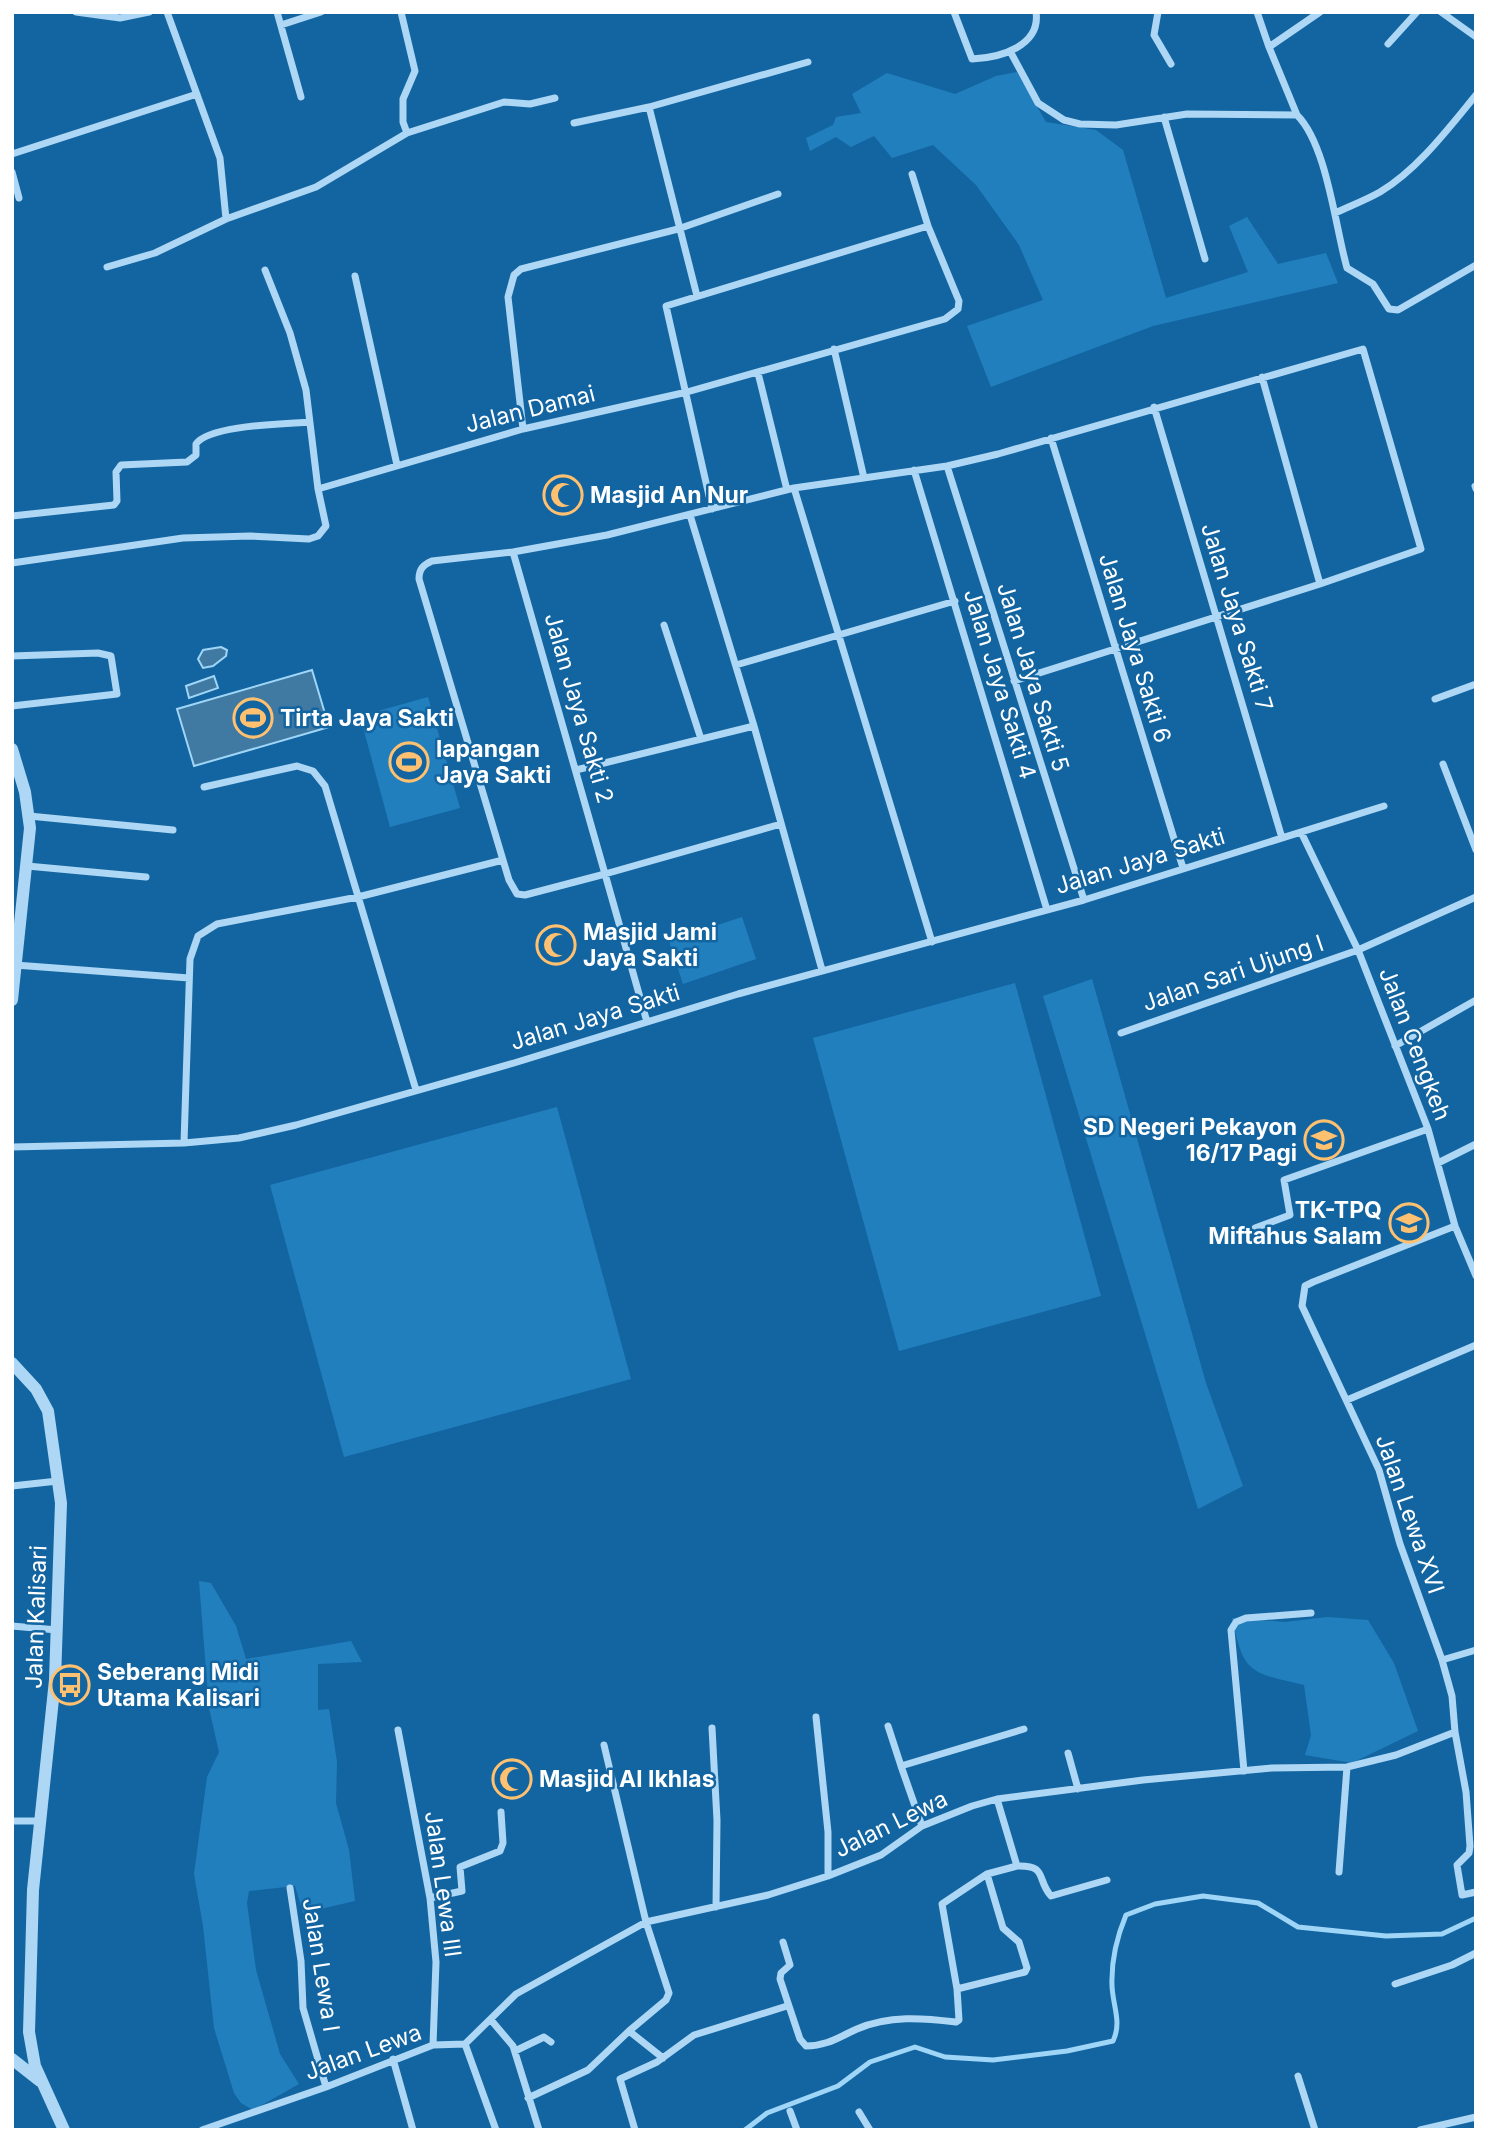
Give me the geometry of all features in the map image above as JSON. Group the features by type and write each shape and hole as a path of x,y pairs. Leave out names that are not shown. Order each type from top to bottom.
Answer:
{"street":[{"path":"76,12 120,18 149,12"},
{"path":"167,12 220,158 226,219"},
{"path":"277,12 301,97"},
{"path":"281,25 321,12"},
{"path":"401,12 415,71 403,99 402,122 407,133"},
{"path":"954,12 972,59 1010,51 1032,36 1037,27 1036,12"},
{"path":"1158,12 1154,35 1171,64"},
{"path":"1257,12 1297,115 1303,121 1322,163 1347,268 1373,284 1383,303 1393,310 1404,309 1476,265"},
{"path":"1269,47 1320,12"},
{"path":"1388,44 1417,12"},
{"path":"1441,12 1476,37"},
{"path":"1010,51 1038,103 1064,120 1080,124 1116,125 1188,114 1297,115"},
{"path":"574,123 649,107 808,62"},
{"path":"12,154 197,94"},
{"path":"1335,213 1380,192 1395,180 1442,136 1476,95"},
{"path":"107,267 155,253 226,219 316,187 407,133 504,102 530,104 555,98"},
{"path":"649,107 697,296"},
{"path":"1164,117 1205,260"},
{"path":"12,172 19,198"},
{"name":"Jalan Damai","path":"318,489 523,429 758,373 954,314 958,301 928,226 912,174"},
{"path":"523,429 508,297 514,275 521,269 678,229 778,194"},
{"path":"712,509 687,392 664,309 670,303 928,226"},
{"path":"12,563 183,538 250,536 309,539 318,536 326,526 318,489 306,390 290,333 265,270"},
{"path":"355,276 397,465"},
{"path":"834,349 864,478"},
{"path":"781,824 605,874 525,895 517,894 503,860 419,572 432,561 513,552 607,535 791,489 947,466 1363,349 1422,542 1419,551 1014,681"},
{"path":"758,373 791,489 839,634 932,942"},
{"path":"1262,377 1320,584"},
{"name":"Jalan Jaya Sakti 7","path":"1154,407 1282,838"},
{"path":"12,516 114,505 117,501 116,472 121,464 187,462 197,455 195,444 201,438 249,426 309,422"},
{"name":"Jalan Jaya Sakti 6","path":"1051,438 1183,869"},
{"name":"Jalan Jaya Sakti 5","path":"947,466 1084,900"},
{"name":"Jalan Jaya Sakti 4","path":"914,470 1047,910"},
{"path":"690,514 754,726 822,970"},
{"name":"Jalan Jaya Sakti 2","path":"513,552 647,1021"},
{"path":"736,665 955,601"},
{"path":"664,625 701,739"},
{"path":"12,656 98,653 111,656 117,694 12,706"},
{"path":"1435,699 1476,684"},
{"path":"576,770 754,726"},
{"path":"12,748 29,817 12,1000"},
{"path":"1443,764 1476,850"},
{"path":"204,787 297,766 313,771 325,786 416,1090"},
{"name":"Jalan Jaya Sakti","path":"12,1147 184,1143 239,1138 416,1090 822,970 1084,900 1384,806"},
{"path":"29,817 173,830"},
{"name":"Jalan Cengkeh","path":"1301,832 1358,950 1428,1129 1455,1226 1476,1276"},
{"path":"184,1143 192,947 198,936 207,928 358,897 503,860"},
{"path":"23,874 146,877"},
{"name":"Jalan Sari Ujung I","path":"1121,1033 1358,950 1476,897"},
{"path":"15,965 189,978"},
{"path":"1395,1046 1476,1000"},
{"path":"1255,1228 1290,1215 1284,1180 1428,1129"},
{"path":"1438,1163 1476,1144"},
{"name":"Jalan Lewa XVI","path":"1442,1660 1405,1557 1379,1470 1302,1306 1305,1286 1455,1226"},
{"path":"1347,1400 1476,1345"},
{"name":"Jalan Kalisari","path":"12,1363 45,1403 54,1438 59,1481 58,1630 33,1890 29,2032 41,2081 64,2130"},
{"path":"12,1486 59,1481"},
{"path":"1244,1771 1231,1630 1236,1622 1246,1618 1311,1613"},
{"path":"12,1626 58,1630"},
{"path":"1476,1650 1442,1660 1452,1696 1455,1732 1466,1792 1470,1846 1469,1853 1457,1865 1459,1885 1462,1895 1476,1892"},
{"path":"816,1717 828,1832 828,1876"},
{"path":"888,1726 922,1826"},
{"path":"712,1728 717,1820 716,1907"},
{"name":"Jalan Lewa III","path":"398,1730 430,1898 436,1962 433,2045"},
{"path":"901,1766 1024,1730"},
{"name":"Jalan Lewa","path":"202,2130 326,2087 433,2045 465,2044 516,1994 646,1922 716,1907 828,1876 881,1855 922,1826 972,1806 997,1800 1143,1780 1244,1771 1347,1767 1396,1755 1455,1732"},
{"path":"528,2098 588,2070 666,2000 669,1993 646,1922 604,1745"},
{"path":"1068,1753 1078,1789"},
{"path":"1339,1872 1347,1767"},
{"path":"997,1800 1017,1866"},
{"path":"430,1898 462,1891 460,1867 500,1851 503,1843 501,1812"},
{"path":"12,1821 41,1821"},
{"path":"783,1942 790,1965 781,1973 780,1979 787,2006 800,2039 806,2046 817,2046 842,2038 857,2029 897,2019 920,2017 956,2022 959,2020 957,1989 941,1905 957,1891 987,1874 1017,1866 1030,1865 1039,1870 1051,1896 1107,1880"},
{"path":"957,1989 1025,1972 1027,1968 1019,1942 1003,1928 987,1874"},
{"name":"Jalan Lewa I","path":"289,1888 299,1942 303,2008 326,2087"},
{"path":"1395,1984 1452,1965 1476,1953"},
{"path":"635,2130 620,2079 663,2058 694,2035 787,2006"},
{"path":"491,2020 515,2051 539,2130"},
{"path":"629,2031 663,2058"},
{"path":"515,2051 544,2037 551,2042"},
{"path":"465,2044 496,2130"},
{"path":"12,2059 41,2081"},
{"path":"393,2059 413,2130"},
{"path":"1298,2076 1315,2130"},
{"path":"790,2111 797,2130"},
{"path":"859,2112 870,2130"},
{"path":"1420,2130 1475,2119"}],"shaded area":[{"path":"1017,72 1046,122 1096,130 1123,150 1166,298 1248,272 1229,226 1247,217 1278,264 1326,253 1338,283 1153,326 991,387 967,326 1043,300 1019,245 976,185 933,145 892,158 874,136 851,147 836,137 810,151 806,138 833,125 836,117 861,113 852,94 887,73 955,94 996,76"},
{"path":"221,647 227,650 226,656 213,666 203,668 198,659 203,650"},
{"name":"Tirta Jaya Sakti","path":"312,670 329,727 194,766 177,709"},
{"path":"214,676 218,688 189,698 186,686"},
{"name":"lapangan Jaya Sakti","path":"428,697 460,808 390,827 360,716"},
{"path":"742,917 756,959 683,984 669,941"},
{"path":"1092,979 1206,1383 1243,1486 1198,1509 1043,996"},
{"path":"1015,983 1101,1296 899,1351 813,1038"},
{"path":"557,1107 631,1379 344,1457 270,1185"},
{"path":"199,1581 211,1583 236,1626 246,1659 351,1641 362,1662 318,1664 318,1710 329,1709 337,1762 336,1803 349,1850 355,1901 303,1913 295,1886 249,1891 247,1903 256,1970 280,2054 299,2084 253,2110 241,2103 234,2093 214,2028 203,1926 194,1874 207,1777 219,1752 209,1708"},
{"path":"1327,1617 1368,1620 1394,1663 1418,1731 1352,1763 1305,1755 1311,1735 1304,1685 1272,1677 1252,1668 1241,1651 1232,1618 1285,1622"}],"waterway":[{"path":"745,2130 767,2113 838,2086 870,2062 915,2047 945,2057 993,2060 1067,2051 1113,2041 1117,2021 1112,1967 1119,1933 1126,1915 1155,1904 1203,1896 1258,1903 1298,1927 1386,1936 1442,1934 1476,1918"}],"place":[{"name":"Masjid An Nur","path":"563,495"},
{"name":"Tirta Jaya Sakti","path":"253,718"},
{"name":"lapangan Jaya Sakti","path":"409,762"},
{"name":"Masjid Jami Jaya Sakti","path":"556,945"},
{"name":"SD Negeri Pekayon 16/17 Pagi","path":"1324,1140"},
{"name":"TK-TPQ Miftahus Salam","path":"1409,1223"},
{"name":"Seberang Midi Utama Kalisari","path":"70,1685"},
{"name":"Masjid Al Ikhlas","path":"512,1779"}]}
